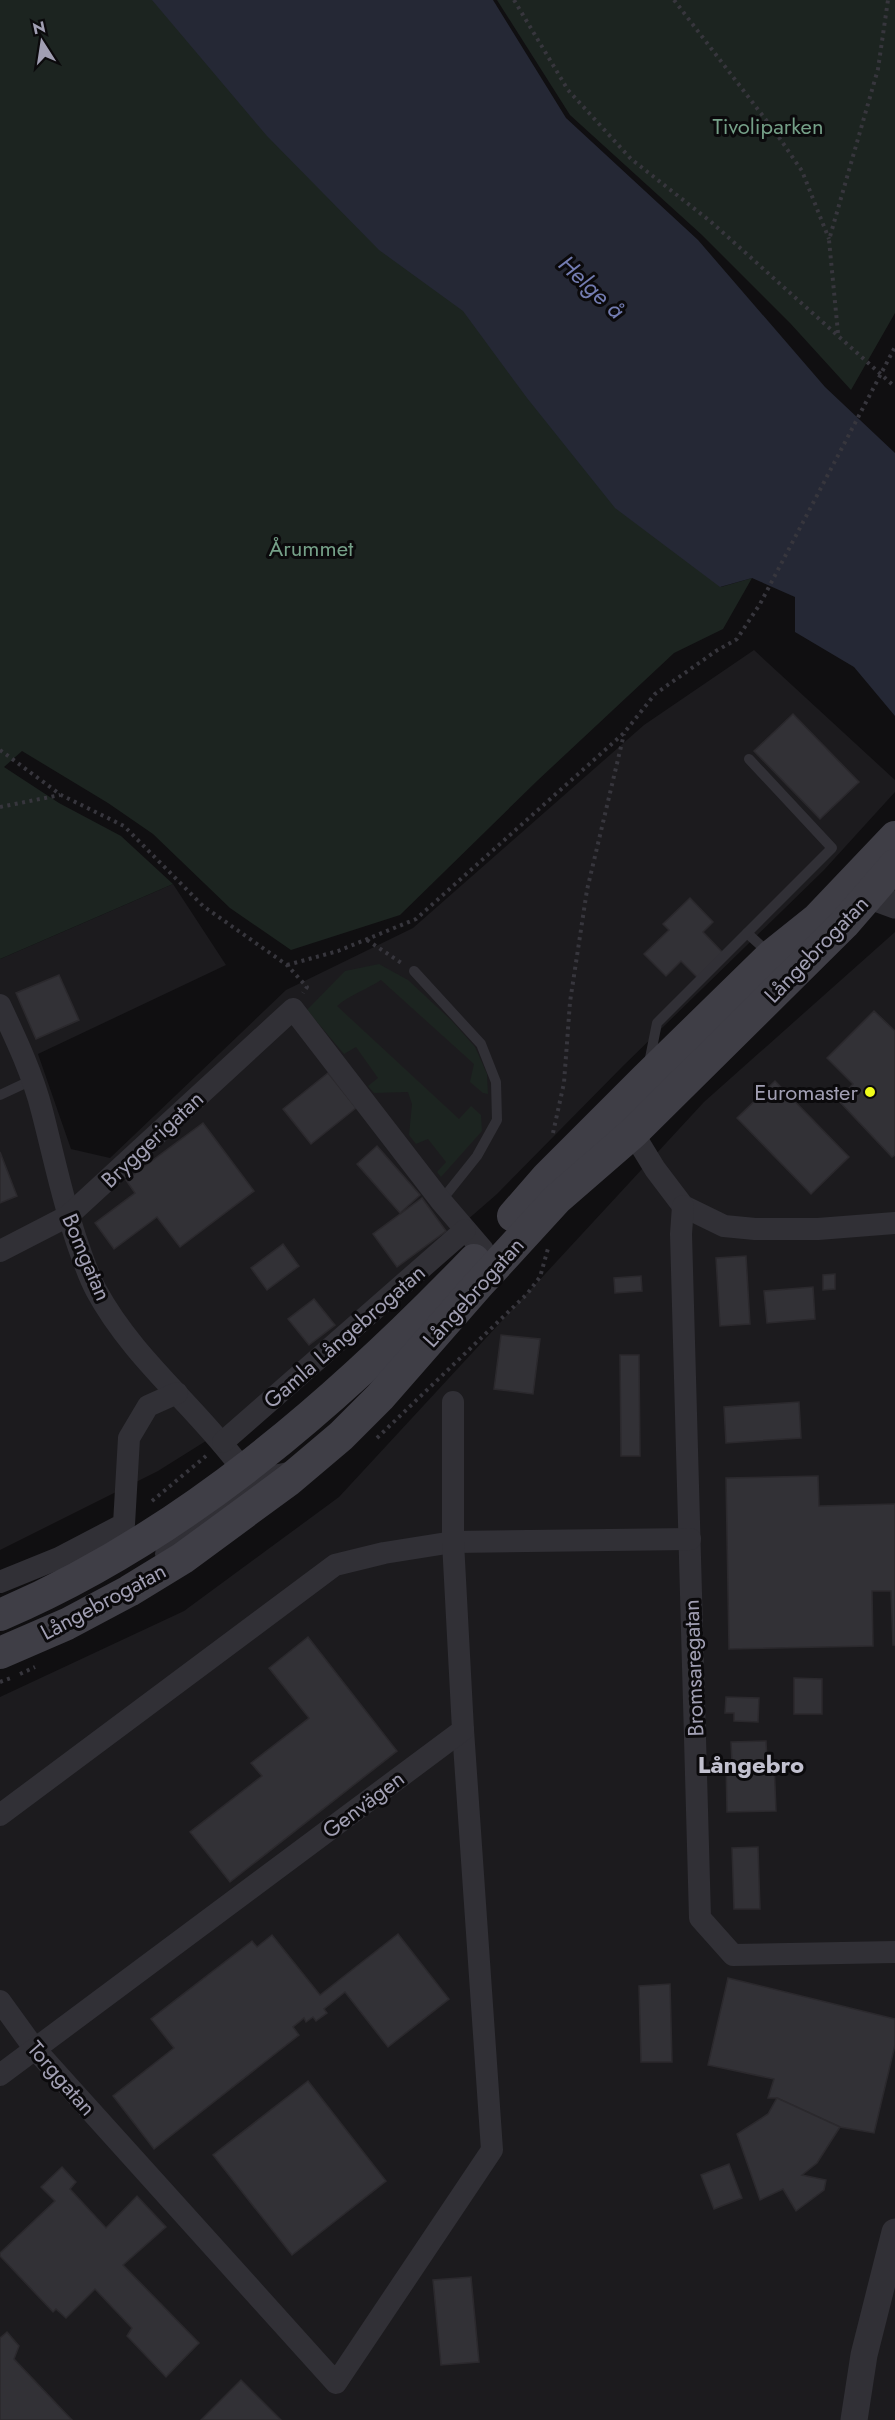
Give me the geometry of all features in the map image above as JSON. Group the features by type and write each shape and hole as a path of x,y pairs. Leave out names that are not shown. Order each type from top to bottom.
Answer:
{"main road":[{"name":"Långebrogatan","path":"0,1615 28,1603 147,1538 243,1470 350,1381 409,1325 474,1240 547,1177 772,955 817,919 867,899 895,837"},
{"name":"Långebrogatan","path":"0,1653 67,1624 129,1591 183,1558 302,1469 340,1436 380,1397 478,1284 557,1199 633,1133 844,924 895,865"}],"street":[{"path":"817,919 722,1022 641,1103 634,1116 633,1133 655,1170 683,1206 724,1226 755,1229 818,1229 895,1223"},
{"name":"Bomgatan","path":"0,1005 42,1109 68,1216 95,1290 120,1326 177,1393 223,1442 243,1470"},
{"path":"293,1009 441,1201 474,1240"},
{"name":"Bryggerigatan","path":"0,1251 68,1216 293,1009"},
{"name":"Bromsaregatan","path":"683,1206 681,1234 700,1918 733,1956 895,1952"},
{"name":"Gamla Långebrogatan","path":"223,1442 474,1240"},
{"path":"0,1582 59,1558 124,1524 129,1438 148,1406 177,1393"},
{"path":"453,1402 453,1542 463,1730"},
{"path":"243,1470 267,1477 302,1469"},
{"path":"129,1591 179,1542 227,1506 246,1482 243,1470"},
{"path":"0,1815 335,1565 384,1552 453,1542 690,1539"},
{"name":"Genvägen","path":"0,2075 463,1730"},
{"name":"Torggatan","path":"0,2001 34,2048 336,2383 492,2150 463,1730"},
{"path":"854,2420 864,2355 895,2232"}],"lane":[{"path":"646,1078 657,1023 832,848 749,759"},
{"path":"747,933 772,955"},
{"path":"414,971 481,1044 496,1082 497,1120 477,1156 441,1201"},
{"path":"0,1095 32,1080"}],"path":[{"path":"514,0 568,90 630,159 710,221 838,334 880,376 895,387"},
{"path":"674,0 776,133 802,171 829,240 838,334"},
{"path":"829,240 878,69 888,0"},
{"path":"287,965 338,951 416,920 624,733 655,694 737,639 760,604 895,347"},
{"path":"552,1137 558,1120 564,1083 570,1002 587,890 624,733"},
{"path":"0,750 61,795 124,826 203,906 287,965 307,987 293,1009"},
{"path":"0,807 61,795"},
{"path":"366,940 414,971"},
{"path":"124,1524 223,1442"}],"shaded area":[{"path":"754,650 895,780 895,792 824,870 623,1066 497,1194 233,1424 158,1471 0,1550 0,959 173,884 226,965 38,1054 71,1149 110,1158 286,990 413,928 644,725"},
{"path":"895,932 895,2420 0,2420 0,1697 184,1611 339,1497 704,1102"}],"green space":[{"name":"Årummet","path":"0,0 266,0 721,587 752,578 723,629 674,653 537,781 400,915 291,950 230,908 153,834 108,803 22,751 4,767 59,803 121,836 173,884 0,959"},
{"name":"Tivoliparken","path":"497,0 895,0 895,313 851,390 790,323 702,235 570,115"},
{"path":"379,964 408,980 452,1021 475,1047 487,1074 488,1094 483,1093 470,1082 474,1064 381,980 337,1006 459,1119 471,1106 481,1115 482,1131 441,1177 437,1172 446,1162 428,1139 416,1144 409,1135 412,1104 408,1092 374,1093 368,1086 378,1078 356,1047 344,1054 307,1010 345,971"}],"water":[{"name":"Helge å","path":"152,0 493,0 566,118 698,240 825,387 895,453 895,716 854,667 795,632 795,597 752,578 720,587 615,508 527,398 463,311 379,250 267,136"}],"building":[{"path":"793,714 859,782 820,819 754,751"},
{"path":"690,898 713,922 703,932 724,954 698,978 681,961 666,976 644,954 669,930 663,924"},
{"path":"59,975 79,1020 36,1039 16,993"},
{"name":"Euromaster","path":"874,1011 895,1031 895,1155 892,1157 838,1100 853,1084 827,1058"},
{"path":"328,1073 356,1108 311,1144 283,1109"},
{"path":"775,1081 849,1157 811,1194 737,1118"},
{"path":"203,1123 254,1191 180,1247 157,1217 114,1249 95,1223 135,1193 126,1180"},
{"path":"377,1146 420,1195 400,1213 357,1164"},
{"path":"0,1152 17,1196 0,1203"},
{"path":"422,1198 446,1231 397,1267 373,1234"},
{"path":"283,1244 299,1266 267,1290 251,1268"},
{"path":"746,1256 750,1324 720,1326 716,1258"},
{"path":"835,1274 835,1289 823,1290 823,1275"},
{"path":"641,1276 642,1291 615,1293 614,1278"},
{"path":"813,1287 815,1319 767,1323 764,1291"},
{"path":"314,1299 335,1325 309,1345 288,1319"},
{"path":"501,1335 540,1339 533,1394 494,1389"},
{"path":"620,1355 639,1355 640,1456 621,1456"},
{"path":"799,1402 801,1438 726,1443 724,1407"},
{"path":"818,1476 819,1506 895,1504 895,1645 893,1645 891,1591 872,1591 873,1646 729,1649 726,1478"},
{"path":"308,1637 397,1751 230,1882 190,1832 262,1776 251,1763 309,1718 269,1668"},
{"path":"794,1678 822,1679 822,1714 794,1714"},
{"path":"726,1697 759,1698 758,1722 734,1721 734,1713 725,1713"},
{"path":"766,1741 767,1761 774,1761 776,1811 727,1812 726,1763 732,1763 731,1742"},
{"path":"758,1847 760,1909 734,1909 732,1848"},
{"path":"398,1934 449,1999 388,2047 345,1992 324,2009 327,2013 316,2021 313,2017 306,2022 304,2018 293,2027 299,2035 154,2149 113,2096 174,2048 151,2019 252,1941 257,1947 272,1935 320,1995"},
{"path":"728,1978 895,2019 895,2045 874,2133 840,2127 777,2098 768,2098 774,2079 708,2065"},
{"path":"670,1984 672,2062 641,2062 639,1986"},
{"path":"308,2081 386,2181 292,2255 213,2155"},
{"path":"777,2098 840,2127 817,2163 802,2175 826,2180 824,2190 796,2211 783,2189 760,2200 737,2134 768,2114"},
{"path":"729,2164 742,2198 714,2209 701,2175"},
{"path":"62,2167 76,2182 70,2189 106,2228 137,2196 166,2227 123,2265 199,2343 166,2377 127,2336 132,2328 95,2289 66,2318 56,2309 53,2312 0,2256 0,2253 55,2201 41,2187"},
{"path":"471,2277 479,2362 441,2365 433,2280"},
{"path":"7,2332 19,2346 14,2359 72,2420 0,2420 0,2338"},
{"path":"241,2380 281,2420 201,2420"}],"place":[{"name":"Euromaster","path":"870,1092"}],"district":[{"name":"Långebro","path":"751,1764"}]}
